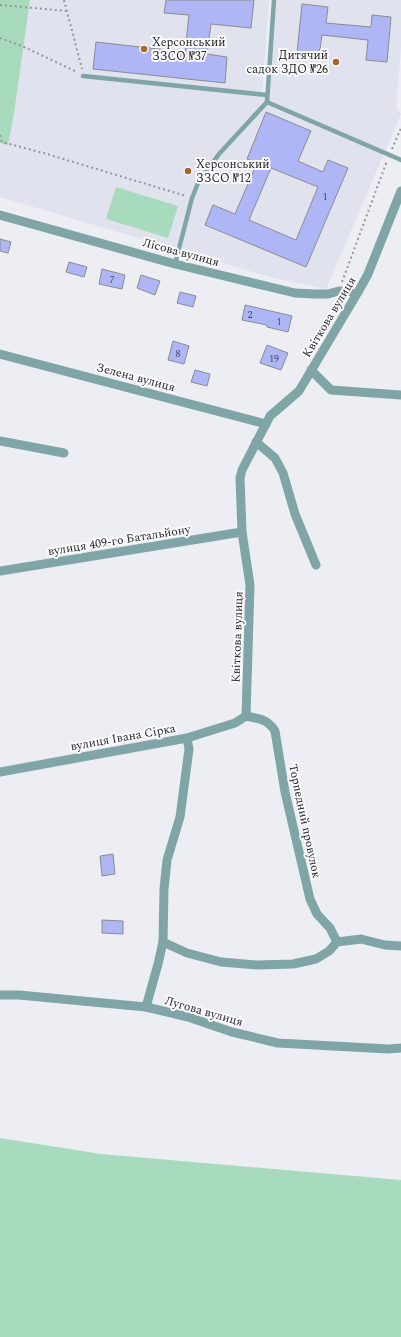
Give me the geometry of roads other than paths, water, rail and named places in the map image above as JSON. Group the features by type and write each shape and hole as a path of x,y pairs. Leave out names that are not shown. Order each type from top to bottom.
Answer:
{"street":[{"name":"Квіткова вулиця","path":"246,716 250,585 242,532 240,478 242,470 270,416 299,391 358,292 368,274 401,191"},
{"name":"Лісова вулиця","path":"0,215 175,264 295,293 328,294 339,291 358,292"},
{"name":"Зелена вулиця","path":"0,354 266,424"},
{"path":"311,370 331,390 401,395"},
{"path":"0,441 64,453"},
{"path":"256,442 275,458 280,468 295,514 316,565"},
{"name":"вулиця 409-го Батальйону","path":"0,571 242,532"},
{"name":"вулиця Івана Сірка","path":"0,772 187,738 235,723 246,716"},
{"name":"Торпедний провулок","path":"246,716 270,723 275,731 285,792 310,899 317,914 330,928 336,942"},
{"path":"146,1007 163,942 164,889 167,860 180,817 189,749 187,738"},
{"path":"163,942 187,953 221,962 258,965 293,964 316,960 328,951 336,942 361,938 385,945 401,946"},
{"name":"Лугова вулиця","path":"0,995 19,995 146,1007 188,1016 232,1032 278,1042 388,1049 401,1048"}],"lane":[{"path":"175,264 192,198 198,183 219,154 266,102 274,0"},
{"path":"83,76 267,95"},
{"path":"266,102 401,160"}],"place":[{"name":"Херсонський ЗЗСО №37","path":"144,49"},
{"name":"Дитячий садок ЗДО №26","path":"336,62"},
{"name":"Херсонський ЗЗСО №12","path":"188,171"}]}
